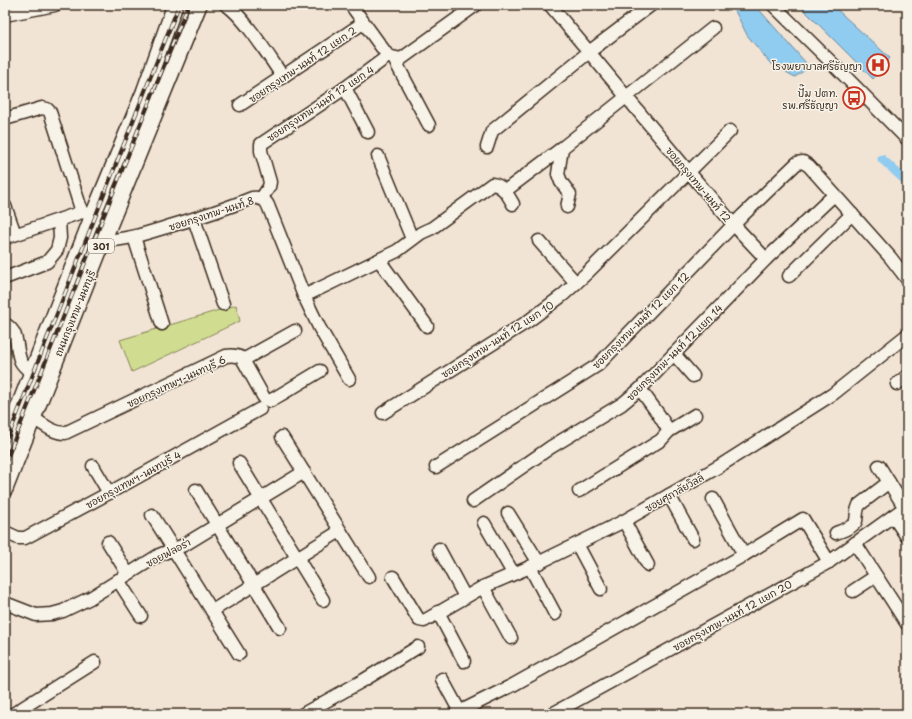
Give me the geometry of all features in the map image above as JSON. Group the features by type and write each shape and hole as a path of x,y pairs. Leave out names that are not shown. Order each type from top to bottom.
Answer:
{"main road":[{"name":"ถนนกรุงเทพ-นนทบุรี","path":"5,442 32,374 87,213 144,92 175,5"},
{"name":"ถนนกรุงเทพ-นนทบุรี","path":"5,489 103,241 199,5"},
{"path":"169,21 177,28 190,28"},
{"path":"157,57 168,56 172,58 176,64"}],"street":[{"path":"5,14 55,5"},
{"path":"351,5 391,57 429,125"},
{"path":"391,57 401,59 409,55 476,5"},
{"name":"ซอยกรุงเทพ-นนท์ 12","path":"550,5 688,172 734,225 798,163 803,162 809,166 890,256 907,279"},
{"path":"486,147 492,131 588,52 651,5"},
{"path":"772,5 907,139"},
{"path":"231,6 283,77"},
{"name":"ซอยกรุงเทพ-นนท์ 12 แยก 2","path":"240,105 364,23"},
{"path":"505,191 562,148 713,28"},
{"name":"ซอยกรุงเทพ-นนท์ 12 แยก 4","path":"261,199 269,187 270,182 261,151 261,144 391,57"},
{"path":"345,88 368,132"},
{"path":"5,119 42,108 47,109 50,112 87,213 58,220 10,236 5,206"},
{"name":"ซอยกรุงเทพ-นนท์ 12 แยก 10","path":"383,413 527,322 563,295 730,131"},
{"path":"562,148 558,174 560,182 570,194 567,207"},
{"path":"378,156 412,239"},
{"path":"304,296 397,251 421,233 432,228 492,184 498,184 505,191 513,204"},
{"name":"ซอยกรุงเทพ-นนท์ 12 แยก 14","path":"473,501 551,447 622,404 640,389 766,259 834,195"},
{"name":"ซอยกรุงเทพ-นนท์ 8","path":"103,241 134,237 194,219 252,198 261,199 268,205 304,296 319,327 349,379"},
{"path":"789,276 852,214"},
{"path":"194,219 223,304"},
{"path":"5,278 47,262 57,250 60,238 58,220"},
{"path":"734,225 766,259"},
{"name":"ซอยกรุงเทพ-นนท์ 12 แยก 12","path":"436,467 598,365 734,225"},
{"path":"134,237 162,324"},
{"path":"539,241 576,283"},
{"path":"379,260 427,326"},
{"path":"5,324 13,330 16,336 21,363 32,374"},
{"path":"295,331 243,360 263,396 265,399 270,401 320,371"},
{"name":"ซอยศุภาลัยวิลล์","path":"394,577 419,620 424,621 483,587 534,565 624,521 718,466 833,394 907,335"},
{"path":"674,354 693,376"},
{"name":"ซอยกรุงเทพฯ-นนทบุรี 6","path":"33,418 52,430 65,433 226,356 237,356 243,360"},
{"path":"897,384 907,376"},
{"path":"640,389 669,431"},
{"name":"ซอยกรุงเทพฯ-นนทบุรี 4","path":"5,532 18,538 25,538 260,409"},
{"path":"579,491 662,440 669,431 696,414"},
{"path":"282,437 369,577"},
{"path":"239,462 323,600"},
{"path":"93,466 109,493"},
{"path":"879,466 906,507"},
{"name":"ซอยฟลอร่า","path":"5,603 36,616 63,611 90,598 159,555 184,545 304,472"},
{"path":"836,533 854,524 856,521 856,510 859,505 889,482"},
{"path":"196,490 280,628"},
{"path":"669,495 693,539"},
{"path":"713,499 744,555"},
{"name":"ซอยกรุงเทพ-นนท์ 12 แยก 20","path":"552,714 829,562 906,507"},
{"path":"508,513 534,565 555,614"},
{"path":"152,515 239,654"},
{"path":"893,516 907,537"},
{"path":"442,679 458,713 590,642 744,555 803,519 829,562"},
{"path":"624,521 648,565"},
{"path":"484,523 513,573"},
{"path":"212,611 340,531"},
{"path":"108,542 141,616"},
{"path":"855,543 907,624"},
{"path":"577,544 601,589"},
{"path":"439,549 465,597"},
{"path":"853,591 876,576"},
{"path":"483,587 511,638"},
{"path":"438,612 464,662"},
{"path":"303,714 364,680 418,647"},
{"path":"13,714 95,662"}],"green space":[{"path":"236,305 240,321 132,372 120,340"}],"water":[{"path":"732,5 755,5 806,63 805,70 795,77 770,63 747,35"},
{"path":"799,5 832,5 890,58 873,79"}],"waterway":[{"path":"882,159 907,182"}],"railway":[{"path":"5,445 179,5"},
{"path":"5,463 188,5"}],"place":[{"name":"โรงพยาบาลศรีธัญญา","path":"878,65"},
{"name":"ปั๊ม ปตท. รพ.ศรีธัญญา","path":"854,98"}]}
